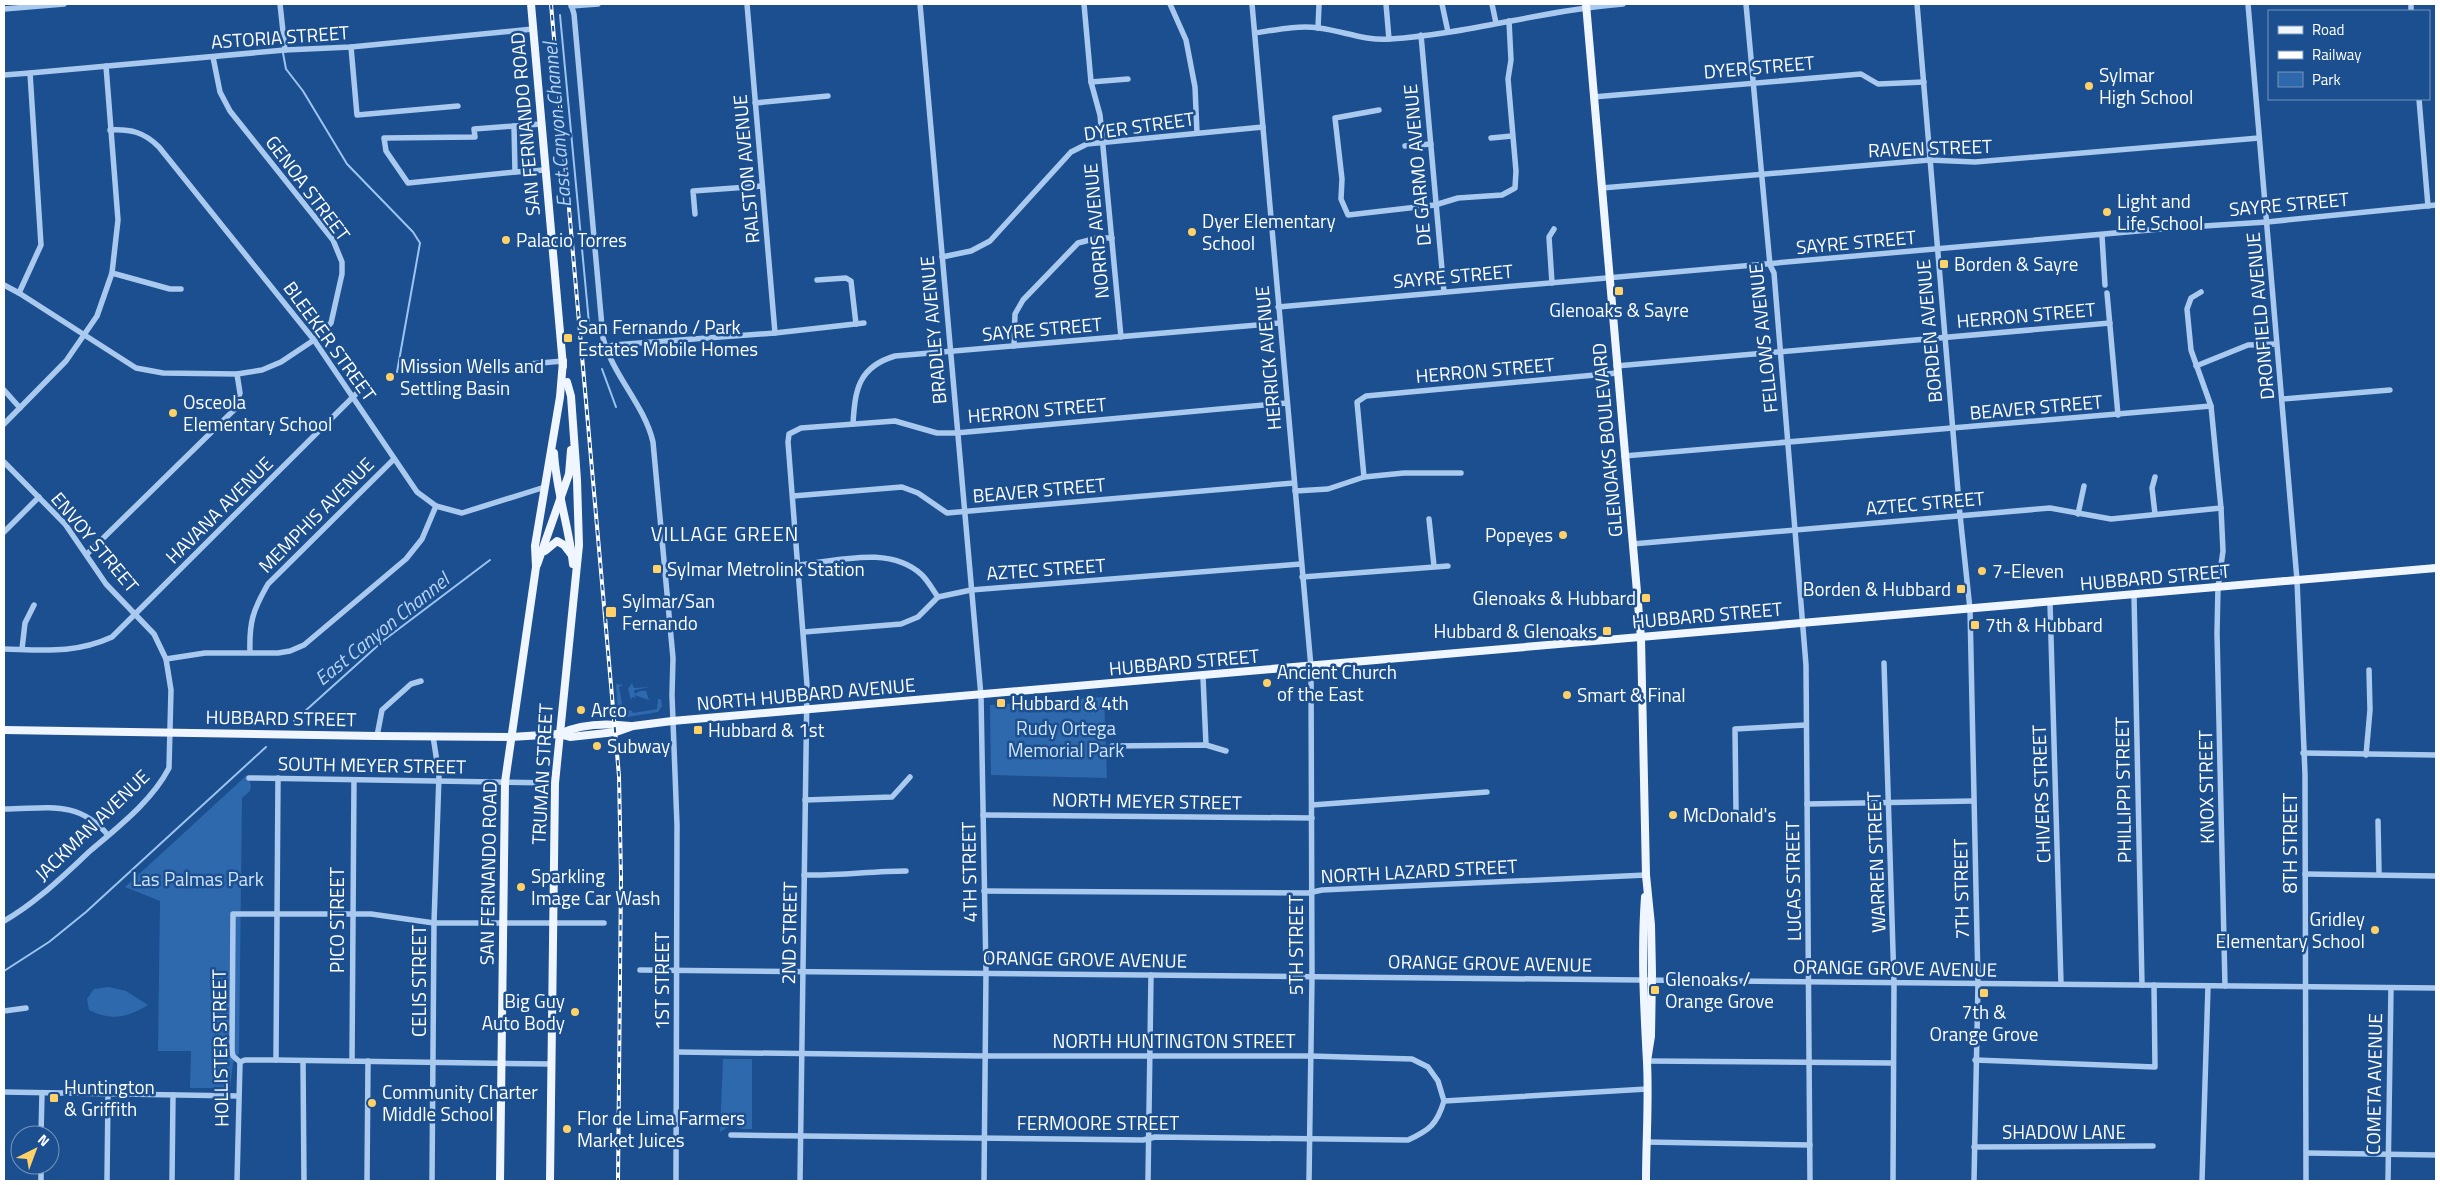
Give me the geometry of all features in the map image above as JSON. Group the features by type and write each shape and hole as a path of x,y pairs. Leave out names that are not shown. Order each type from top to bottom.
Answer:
{"main road":[{"name":"SAN FERNANDO ROAD","path":"531,4 562,361 567,382 571,456 561,498 536,567"},
{"name":"GLENOAKS BOULEVARD","path":"1587,5 1593,96 1641,638 1646,875 1643,927 1644,1036 1647,1062 1646,1181"},
{"name":"SAN FERNANDO ROAD","path":"500,1181 505,782 536,567 535,546 554,435 562,361"},
{"name":"TRUMAN STREET","path":"550,1181 554,783 579,545 578,480 571,396 567,382"},
{"name":"TRUMAN STREET","path":"554,435 555,466 572,544 575,578"},
{"path":"543,552 557,541 568,548 573,558"},
{"name":"HUBBARD STREET","path":"981,696 1804,622 2050,603 2436,568"},
{"name":"NORTH HUBBARD AVENUE","path":"615,728 672,721 981,696"},
{"name":"HUBBARD STREET","path":"4,730 511,737 559,734 570,736 615,728"},
{"name":"GLENOAKS BOULEVARD","path":"1646,875 1652,925 1651,1036 1647,1062"}],"street":[{"path":"4,9 64,4"},
{"path":"280,4 285,50"},
{"path":"598,4 571,5 602,338 605,348 613,345 775,333 864,323"},
{"name":"RALSTON AVENUE","path":"747,4 775,333"},
{"name":"BRADLEY AVENUE","path":"920,4 956,433 978,653"},
{"name":"NORRIS AVENUE","path":"1084,4 1091,82 1100,115 1121,337"},
{"path":"1170,4 1186,40 1194,87 1197,133"},
{"name":"HERRICK AVENUE","path":"1252,4 1311,667 1312,710"},
{"path":"1386,4 1389,39"},
{"path":"1442,4 1448,32"},
{"path":"1492,4 1496,23"},
{"path":"1255,33 1318,28 1368,39 1389,39 1448,32 1587,5 1623,4"},
{"name":"FELLOWS AVENUE","path":"1746,4 1770,265 1774,273 1797,530 1806,670"},
{"name":"BORDEN AVENUE","path":"1917,4 1960,515 1970,608 1970,656"},
{"name":"DRONFIELD AVENUE","path":"2248,4 2297,580 2297,625"},
{"path":"1318,28 1320,5"},
{"path":"1379,110 1335,118 1342,178 1341,199 1348,215 1435,204 1458,198 1502,195 1516,188 1508,79 1511,60 1509,21"},
{"name":"ASTORIA STREET","path":"4,75 285,50 351,47 533,29"},
{"name":"DE GARMO AVENUE","path":"1421,35 1444,292"},
{"path":"351,47 357,115 458,106"},
{"name":"GENOA STREET","path":"4,285 19,292 121,359 150,372 237,374 262,370 281,362 326,330 334,314 342,274 338,251 333,240 230,111 220,92 214,57"},
{"path":"4,424 66,361 97,316 112,274 118,220 106,66"},
{"path":"19,292 42,245 30,73"},
{"name":"DYER STREET","path":"1593,96 1861,74 1878,84 1924,82"},
{"path":"1091,82 1128,78"},
{"path":"755,103 828,96"},
{"path":"2419,100 2428,206"},
{"path":"541,124 474,129 475,136 407,139 384,138 386,151 408,183 545,170"},
{"path":"514,126 516,172"},
{"name":"DYER STREET","path":"942,257 971,251 990,242 1071,152 1087,144 1263,127"},
{"name":"BLEEKER STREET","path":"110,130 138,131 150,137 160,147 314,340 417,492 436,506 462,513 545,487"},
{"path":"1491,138 1512,136"},
{"name":"RAVEN STREET","path":"1602,188 1929,160 1975,162 2259,138"},
{"path":"1405,146 1431,144"},
{"path":"695,214 693,191 762,186"},
{"name":"SAYRE STREET","path":"1278,307 2102,236 2172,228 2267,222 2436,205"},
{"path":"1552,283 1549,237 1554,229"},
{"path":"2102,236 2105,285"},
{"path":"1014,346 1015,314 1024,300 1078,243 1097,238 1112,238"},
{"path":"112,274 170,289 181,289"},
{"path":"817,280 846,278 851,281 856,324"},
{"name":"KNOX STREET","path":"2201,292 2191,298 2187,309 2191,350 2211,406 2221,508 2223,551 2218,588 2225,986"},
{"path":"2107,294 2118,415"},
{"name":"SAYRE STREET","path":"853,424 855,394 864,376 878,361 895,356 950,353 1280,323"},
{"name":"HERRON STREET","path":"1364,477 1357,402 1366,396 1781,352 2110,323"},
{"path":"2196,366 2248,344 2276,344"},
{"name":"1ST STREET","path":"605,348 647,420 653,442 673,658 672,721 677,825 676,1181"},
{"path":"529,364 562,361"},
{"path":"87,554 235,409 240,393 237,374"},
{"name":"HAVANA AVENUE","path":"136,613 365,385"},
{"path":"4,390 20,408"},
{"path":"2282,399 2390,390"},
{"name":"HERRON STREET","path":"793,496 788,442 791,431 801,428 895,421 937,433 956,433 1287,403"},
{"name":"BEAVER STREET","path":"1624,456 1789,440 1953,429 2211,406"},
{"name":"MEMPHIS AVENUE","path":"250,652 249,628 256,604 268,584 394,459"},
{"name":"ENVOY STREET","path":"4,462 70,530 106,584 136,613 154,634 166,659 171,690 169,733"},
{"path":"1295,491 1328,490 1364,477 1404,473 1461,473"},
{"path":"2155,477 2152,488 2155,514"},
{"name":"BEAVER STREET","path":"793,496 902,487 918,494 947,513 1294,483"},
{"path":"2078,514 2084,486"},
{"path":"793,496 804,632 901,624 918,617 938,597 923,575 904,562 883,556 799,565"},
{"path":"4,532 39,497"},
{"path":"166,659 189,654 290,651 315,637 406,559 422,539 436,506"},
{"name":"AZTEC STREET","path":"1632,544 2050,508 2111,519 2221,508"},
{"path":"1429,519 1434,566"},
{"name":"AZTEC STREET","path":"938,597 971,590 1301,564"},
{"path":"1302,576 1448,566"},
{"name":"PHILLIPPI STREET","path":"2134,594 2142,985"},
{"name":"CHIVERS STREET","path":"2050,603 2061,984"},
{"path":"22,650 25,623 34,605"},
{"path":"4,649 71,650 87,647 112,637 136,613"},
{"name":"8TH STREET","path":"2297,625 2303,753 2307,987 2306,1181"},
{"name":"2ND STREET","path":"800,1181 804,971 805,711 807,685 804,632"},
{"name":"4TH STREET","path":"978,653 981,696 986,973 984,1181"},
{"name":"7TH STREET","path":"1970,656 1978,984 1974,1181"},
{"name":"WARREN STREET","path":"1884,663 1890,802 1894,983 1893,1181"},
{"name":"LUCAS STREET","path":"1806,670 1811,1062 1810,1181"},
{"path":"2366,755 2370,710 2369,670"},
{"path":"1203,677 1206,745"},
{"path":"377,736 382,710 411,684 421,681"},
{"name":"5TH STREET","path":"1309,1181 1312,976 1312,710"},
{"path":"1736,809 1735,729 1806,725"},
{"name":"JACKMAN AVENUE","path":"4,921 46,891 152,793 169,768 169,733"},
{"name":"CELIS STREET","path":"432,1181 434,923 438,780 433,736"},
{"path":"1112,746 1206,745 1226,751"},
{"path":"2303,753 2436,755"},
{"name":"SOUTH MEYER STREET","path":"249,778 554,783"},
{"path":"276,1060 278,778"},
{"path":"805,800 892,797 910,778"},
{"name":"PICO STREET","path":"352,1061 354,780"},
{"path":"1312,805 1487,792"},
{"path":"1807,804 1974,801"},
{"path":"4,809 68,808 92,818 108,835"},
{"name":"NORTH MEYER STREET","path":"983,815 1312,818"},
{"path":"2378,821 2379,874"},
{"path":"804,875 840,876 875,871 906,871"},
{"path":"2305,874 2436,876"},
{"name":"NORTH LAZARD STREET","path":"984,891 1311,892 1646,875"},
{"path":"277,913 371,914 434,923 604,923"},
{"name":"HOLLISTER STREET","path":"236,1181 240,1062 233,1056 232,1051 233,914 277,913"},
{"name":"ORANGE GROVE AVENUE","path":"640,970 2436,988"},
{"path":"1148,1181 1151,975"},
{"path":"1975,1060 2155,1067 2154,985"},
{"path":"2202,1181 2208,986"},
{"name":"COMETA AVENUE","path":"2388,1181 2391,988"},
{"path":"4,1010 26,1008"},
{"name":"NORTH HUNTINGTON STREET","path":"677,1052 985,1056 1310,1056 1412,1059 1428,1067 1438,1081 1444,1101"},
{"path":"240,1062 245,1060 276,1060 550,1064"},
{"path":"303,1061 304,1181"},
{"path":"366,1181 368,1061"},
{"path":"1647,1062 1893,1062"},
{"path":"1444,1101 1647,1089"},
{"path":"4,1092 238,1096"},
{"path":"42,1093 42,1125"},
{"path":"107,1181 108,1094"},
{"path":"172,1181 173,1095"},
{"name":"FERMOORE STREET","path":"731,1134 984,1138 1310,1138 1408,1140 1427,1132 1439,1117 1444,1101"},
{"path":"1646,1142 1810,1145"},
{"name":"SHADOW LANE","path":"1974,1147 2153,1146"},
{"path":"2307,1153 2436,1155"}],"green space":[{"path":"632,683 634,688 650,687 634,690 635,694 640,691 646,691 649,700 634,695 636,698 632,697 631,700 628,689"},
{"path":"616,684 623,685 619,687 623,709 633,713 657,709 658,699 661,699 662,706 658,712 621,718 618,715"},
{"name":"Rudy Ortega Memorial Park","path":"1104,697 1107,778 991,775 990,705"},
{"name":"Las Palmas Park","path":"247,775 251,785 250,791 242,798 239,1053 233,1063 230,1088 190,1088 191,1051 158,1051 160,901 125,887"},
{"path":"109,987 126,991 148,1005 133,1013 112,1017 89,1010 87,999 94,989"},
{"path":"723,1059 752,1059 752,1129 742,1129 731,1125 720,1132"}],"waterway":[{"name":"East Canyon Channel","path":"560,15 589,323"},
{"path":"283,53 286,69 303,91 347,164 413,232 420,243 397,372"},
{"name":"East Canyon Channel","path":"602,369 616,407"},
{"name":"East Canyon Channel","path":"294,721 384,640 490,560"},
{"name":"East Canyon Channel","path":"4,971 49,942 86,912 266,747"}],"railway":[{"path":"551,4 619,776 621,877 618,1181"}],"place":[{"name":"Sylmar High School","path":"2089,86"},
{"name":"Light and Life School","path":"2107,212"},
{"name":"Dyer Elementary School","path":"1192,232"},
{"name":"Palacio Torres","path":"506,240"},
{"name":"Borden & Sayre","path":"1944,264"},
{"name":"Glenoaks & Sayre","path":"1619,291"},
{"name":"San Fernando / Park Estates Mobile Homes","path":"568,338"},
{"name":"Mission Wells and Settling Basin","path":"390,377"},
{"name":"Osceola Elementary School","path":"173,413"},
{"name":"Popeyes","path":"1563,535"},
{"name":"Sylmar Metrolink Station","path":"657,569"},
{"name":"7-Eleven","path":"1982,571"},
{"name":"Borden & Hubbard","path":"1961,589"},
{"name":"Glenoaks & Hubbard","path":"1646,598"},
{"name":"Sylmar/San Fernando","path":"611,612"},
{"name":"7th & Hubbard","path":"1975,625"},
{"name":"Hubbard & Glenoaks","path":"1607,631"},
{"name":"Ancient Church of the East","path":"1267,683"},
{"name":"Smart & Final","path":"1567,695"},
{"name":"Hubbard & 4th","path":"1001,703"},
{"name":"Arco","path":"581,710"},
{"name":"Hubbard & 1st","path":"698,730"},
{"name":"Subway","path":"597,746"},
{"name":"McDonald's","path":"1673,815"},
{"name":"Sparkling Image Car Wash","path":"521,887"},
{"name":"Gridley Elementary School","path":"2375,930"},
{"name":"Glenoaks / Orange Grove","path":"1655,990"},
{"name":"7th & Orange Grove","path":"1984,993"},
{"name":"Big Guy Auto Body","path":"575,1012"},
{"name":"Huntington & Griffith","path":"54,1098"},
{"name":"Community Charter Middle School","path":"372,1103"},
{"name":"Flor de Lima Farmers Market Juices","path":"567,1129"}],"district":[{"name":"VILLAGE GREEN","path":"725,534"}]}
